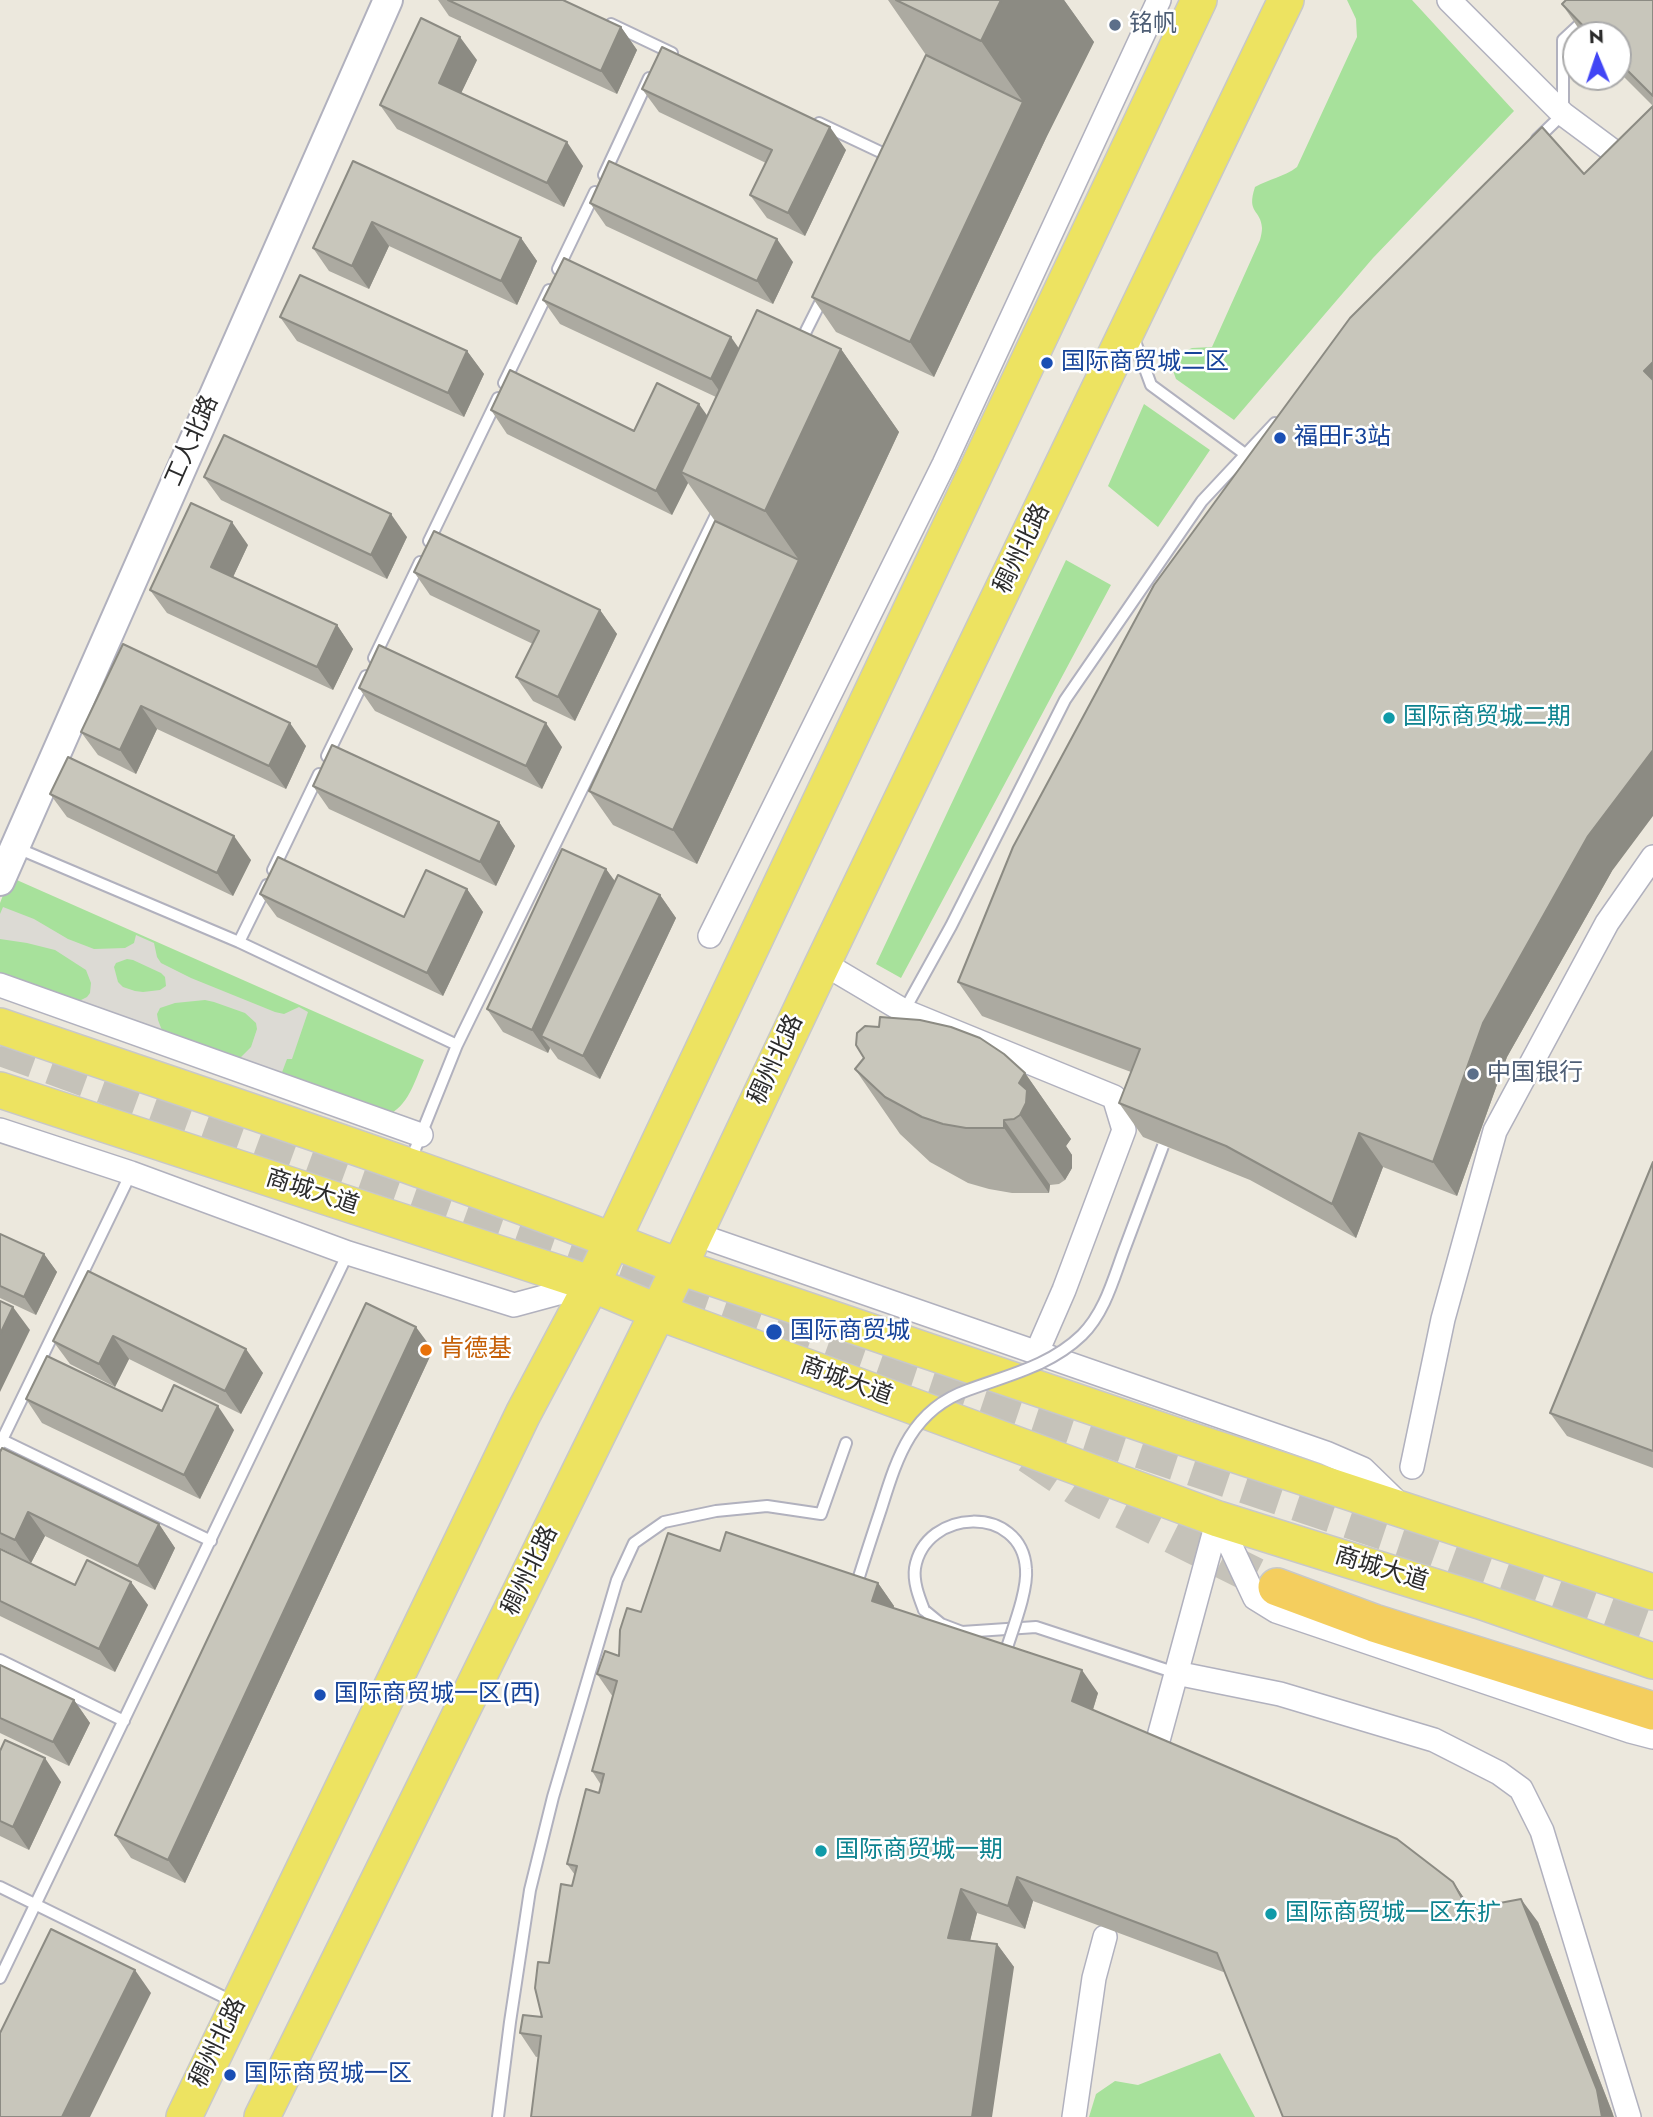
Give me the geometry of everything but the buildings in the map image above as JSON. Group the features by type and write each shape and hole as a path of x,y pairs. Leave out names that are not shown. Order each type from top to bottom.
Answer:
{"highway":[{"path":"1277,1587 1374,1623 1653,1711"}],"main road":[{"name":"稠州北路","path":"184,2117 523,1414 592,1284 1199,0"},
{"name":"稠州北路","path":"262,2117 658,1312 1286,0"},
{"path":"0,1026 408,1166 680,1266 1168,1433 1653,1592"},
{"name":"商城大道","path":"0,1090 592,1284 658,1312 1218,1519 1480,1601 1653,1661"}],"street":[{"name":"工人北路","path":"0,881 387,0"},
{"path":"710,936 944,464 1159,0"},
{"path":"1448,0 1563,114 1637,169"},
{"path":"1412,1467 1443,1319 1496,1131 1607,923 1653,858"},
{"path":"823,963 904,1011 1114,1097 1124,1130 1064,1290 1037,1352"},
{"path":"0,985 421,1135"},
{"path":"0,1130 131,1173 348,1253 514,1305 592,1284"},
{"path":"695,1234 1326,1453 1363,1469 1406,1511"},
{"path":"1157,1744 1218,1519"},
{"path":"1218,1519 1255,1598 1276,1611 1653,1737"},
{"path":"1176,1673 1280,1694 1434,1740 1499,1773 1521,1789 1542,1831 1629,2117"},
{"path":"1074,2117 1094,1978 1105,1937"}],"lane":[{"path":"1533,143 1563,114 1563,40 1606,0"},
{"path":"595,16 687,60"},
{"path":"239,942 663,49"},
{"path":"807,117 891,157"},
{"path":"885,169 897,145"},
{"path":"793,357 830,282"},
{"path":"1130,327 1151,385 1245,454"},
{"path":"904,1011 951,926 1065,701 1202,501 1287,411"},
{"path":"408,1166 457,1045 726,495"},
{"path":"14,847 239,942 457,1045"},
{"path":"850,1604 896,1462 906,1440 922,1420 940,1404 964,1391 1029,1369 1058,1355 1083,1334 1103,1306 1163,1146"},
{"path":"131,1173 1,1441 211,1541"},
{"path":"0,1978 348,1253"},
{"path":"498,2117 530,1889 553,1797 617,1580 635,1543 664,1521 716,1511 767,1506 821,1514 846,1443"},
{"path":"1002,1662 1026,1583 1027,1567 1022,1548 1011,1535 982,1521 965,1521 947,1527 933,1536 921,1552 915,1570 917,1591 924,1610 941,1625 962,1632 1036,1627 1176,1673"},
{"path":"0,1660 124,1720"},
{"path":"0,1887 238,2004"}],"green space":[{"path":"1347,0 1412,0 1514,111 1373,258 1234,420 1176,379 1172,368 1176,355 1192,348 1212,347 1260,240 1261,222 1252,202 1255,187 1297,167 1357,37 1356,19"},
{"path":"1144,404 1210,450 1158,527 1108,486"},
{"path":"1066,560 1111,585 901,978 876,964"},
{"path":"10,877 424,1060 410,1092 394,1112 386,1116 7,979 0,973 0,903"},
{"path":"1220,2053 1255,2117 1089,2117 1096,2094 1115,2081 1138,2085"}],"shaded area":[{"path":"3,907 94,949 125,948 134,943 136,935 154,943 161,963 191,978 275,1012 284,1014 299,1007 308,1012 292,1059 287,1059 281,1075 238,1060 251,1047 257,1029 256,1023 245,1013 214,1002 205,1000 175,1003 160,1008 157,1014 163,1033 77,1002 90,993 91,983 86,970 55,950 0,939 0,914","holes":["133,960 161,973 165,977 166,986 160,990 143,992 123,987 118,982 114,967 116,963"]}],"tunnel":[{"path":"0,1047 356,1177 905,1371 1412,1541 1653,1629"},
{"path":"1029,1455 1078,1488 1277,1587"}],"place":[{"name":"铭帆","path":"1115,25"},
{"name":"国际商贸城二区","path":"1047,363"},
{"name":"福田F3站","path":"1280,438"},
{"name":"国际商贸城二期","path":"1389,718"},
{"name":"中国银行","path":"1473,1074"},
{"name":"国际商贸城","path":"774,1332"},
{"name":"肯德基","path":"426,1350"},
{"name":"国际商贸城一区(西)","path":"320,1695"},
{"name":"国际商贸城一期","path":"821,1851"},
{"name":"国际商贸城一区东扩","path":"1271,1914"},
{"name":"国际商贸城一区","path":"230,2075"}]}
